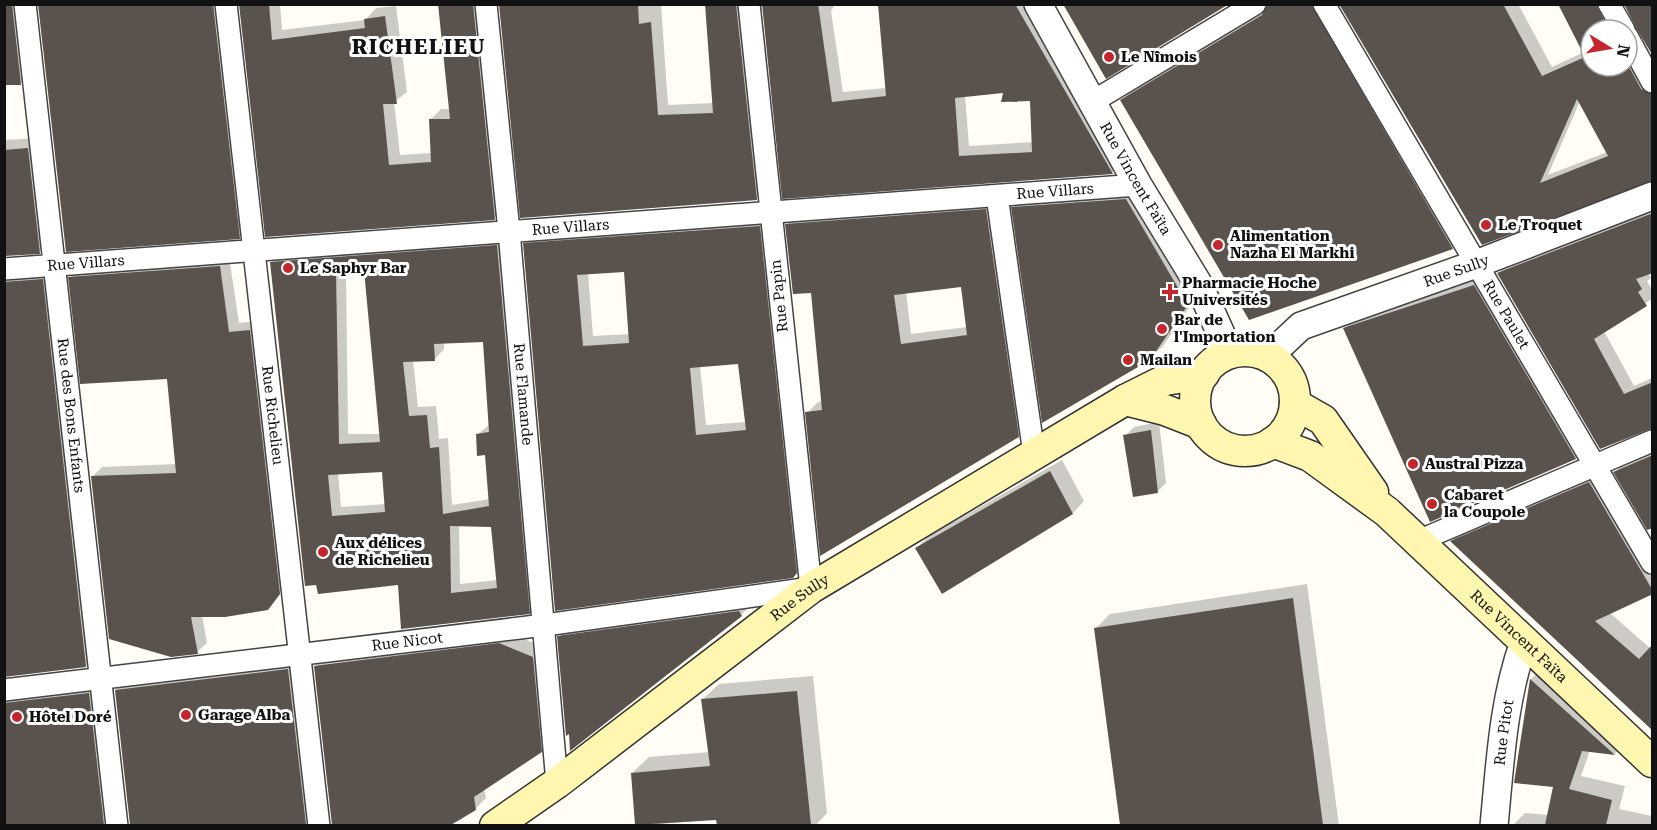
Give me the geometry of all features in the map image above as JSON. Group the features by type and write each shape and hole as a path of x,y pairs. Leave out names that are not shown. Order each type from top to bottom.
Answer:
{"main road":[{"path":"1243,351 1268,357 1284,370 1290,380 1295,404 1288,426 1273,442 1258,449 1242,451 1216,442 1201,424 1196,408 1197,390 1204,374 1211,365 1230,354 1243,351"},
{"name":"Rue Sully","path":"495,825 558,783 812,588 1125,400 1165,380 1204,374"},
{"path":"1125,400 1165,410 1201,424"},
{"name":"Rue Vincent Faïta","path":"1295,404 1323,420 1386,512"},
{"name":"Rue Vincent Faïta","path":"1273,442 1310,456 1386,512 1653,762"}],"street":[{"name":"Rue des Bons Enfants","path":"25,4 52,265 117,825"},
{"name":"Rue Richelieu","path":"226,4 297,653 319,825"},
{"name":"Rue Flamande","path":"486,4 509,231 558,783"},
{"name":"Rue Papin","path":"749,4 812,588"},
{"name":"Rue Vincent Faïta","path":"1038,4 1138,184 1199,285 1230,354"},
{"path":"1092,102 1256,4"},
{"name":"Rue Paulet","path":"1324,4 1653,563"},
{"path":"1609,4 1617,18"},
{"path":"1639,57 1653,82"},
{"name":"Rue Villars","path":"4,268 1138,184"},
{"path":"997,196 1034,454"},
{"name":"Rue Sully","path":"1268,357 1301,326 1476,264 1653,196"},
{"path":"1416,542 1653,441"},
{"name":"Rue Nicot","path":"4,690 545,625 812,588"},
{"name":"Rue Pitot","path":"1494,825 1500,757 1514,671 1524,642"}],"building":[{"path":"4,4 12,4 21,85 4,85"},
{"path":"38,4 213,4 240,239 66,252"},
{"path":"239,4 269,4 272,40 365,28 364,19 385,16 397,104 383,104 389,165 431,162 429,119 450,119 438,4 473,4 495,220 265,237"},
{"path":"499,4 638,4 639,24 651,22 658,115 713,113 705,4 736,4 757,200 520,218"},
{"path":"762,4 818,4 832,102 886,96 878,4 1015,4 1113,174 782,199","holes":["1003,93 1001,102 1030,101 1032,152 959,156 955,98"]},
{"path":"1063,4 1229,4 1106,79"},
{"path":"1268,4 1311,4 1453,249 1249,320 1120,100 1262,15"},
{"path":"1339,4 1503,4 1542,76 1579,60 1579,78 1635,78 1641,89 1653,95 1653,181 1482,245","holes":["1577,99 1608,156 1540,183"]},
{"path":"1558,4 1596,4 1603,18 1579,18 1579,45"},
{"path":"1624,4 1653,4 1653,56 1639,33 1639,18 1631,18"},
{"path":"28,148 40,254 4,256 4,150"},
{"path":"1126,199 1188,305 1150,360 1042,423 1011,207"},
{"path":"986,209 1019,437 820,556 805,412 822,410 811,293 793,294 785,224","holes":["961,287 967,335 901,344 894,295"]},
{"path":"1653,213 1653,273 1636,279 1642,289 1638,292 1647,306 1594,339 1624,394 1653,382 1653,428 1600,449 1497,273"},
{"path":"760,226 797,573 793,578 555,611 523,243","holes":["624,272 629,343 583,346 577,275","738,364 746,430 696,435 690,368"]},
{"path":"497,245 530,614 401,629 398,585 318,594 316,585 305,586 270,262","holes":["364,270 380,442 339,444 336,272","483,342 489,432 476,434 477,456 485,455 489,506 443,514 439,447 430,448 427,415 409,416 403,362 435,361 434,344","382,472 385,512 332,516 328,475","450,526 491,527 497,588 451,593"]},
{"path":"220,266 229,332 250,330 280,594 268,610 225,617 191,617 198,654 171,657 109,639 91,476 176,473 167,379 80,384 68,277"},
{"path":"43,279 86,667 4,677 4,282"},
{"path":"1474,285 1576,459 1430,522 1343,328"},
{"path":"1151,430 1158,493 1133,497 1123,435"},
{"path":"1653,455 1653,528 1647,530 1613,472"},
{"path":"1050,471 1073,514 942,594 915,548"},
{"path":"1589,482 1653,591 1653,594 1595,621 1639,659 1653,644 1653,731 1450,541"},
{"path":"1293,598 1323,825 1120,825 1094,628"},
{"path":"739,611 742,616 570,751 569,734 566,736 557,636"},
{"path":"499,643 533,657 542,752 474,797 476,810 451,825 332,825 314,666"},
{"path":"288,669 306,825 130,825 115,690"},
{"path":"1530,679 1615,755 1582,751 1569,789 1612,800 1606,825 1545,825 1553,787 1514,783"},
{"path":"797,691 811,825 717,825 716,820 635,825 631,773 710,766 701,699"},
{"path":"89,693 104,825 4,825 4,703"}],"place":[{"name":"Le Nîmois","path":"1109,57"},
{"name":"Le Troquet","path":"1486,225"},
{"name":"Alimentation Nazha El Markhi","path":"1218,245"},
{"name":"Le Saphyr Bar","path":"288,268"},
{"name":"Pharmacie Hoche Universités","path":"1170,292"},
{"name":"Bar de l'Importation","path":"1162,329"},
{"name":"Mailan","path":"1128,360"},
{"name":"Austral Pizza","path":"1413,464"},
{"name":"Cabaret la Coupole","path":"1432,504"},
{"name":"Aux délices de Richelieu","path":"323,552"},
{"name":"Garage Alba","path":"186,715"},
{"name":"Hôtel Doré","path":"17,717"}],"district":[{"name":"RICHELIEU","path":"419,47"}]}
